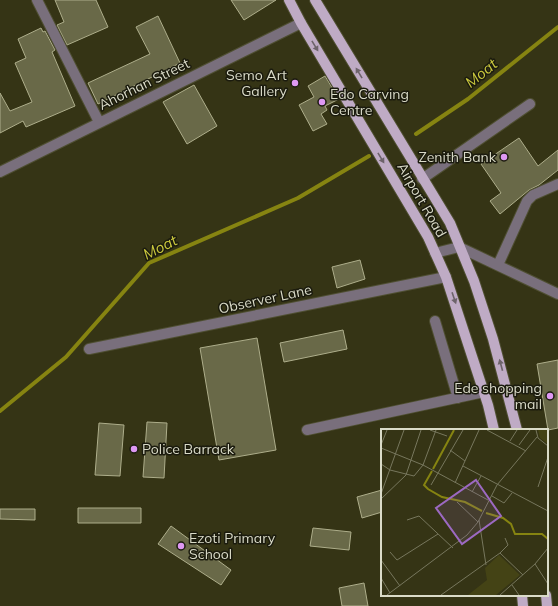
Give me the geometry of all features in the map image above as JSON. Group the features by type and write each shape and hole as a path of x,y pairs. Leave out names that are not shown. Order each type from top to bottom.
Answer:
{"main road":[{"name":"Airport Road","path":"290,0 301,22 424,230 446,276 484,392 494,429"},
{"name":"Airport Road","path":"315,0 450,223 474,281 493,339 517,429"},
{"path":"522,596 523,606"},
{"path":"546,596 547,606"}],"street":[{"path":"37,0 99,122"},
{"name":"Ahorhan Street","path":"0,172 301,22"},
{"path":"422,179 530,104"},
{"path":"498,265 527,201 533,195 558,184"},
{"path":"435,253 459,247 558,294"},
{"name":"Observer Lane","path":"88,349 446,276"},
{"path":"435,321 458,398"},
{"path":"307,430 484,392"}],"building":[{"path":"55,0 96,0 108,27 67,45 57,25 64,22"},
{"path":"231,0 276,0 244,20"},
{"path":"158,16 180,63 98,104 88,83 150,54 136,27"},
{"path":"41,28 43,32 45,31 55,50 52,52 75,106 26,127 23,121 0,133 0,93 10,111 32,102 15,63 26,58 18,39"},
{"name":"Edo Carving Centre","path":"325,76 339,99 325,106 327,110 321,114 327,124 313,131 299,105 314,97 308,86"},
{"path":"194,85 217,126 187,144 163,102"},
{"path":"519,138 538,166 558,150 558,170 539,185 529,190 500,214 490,201 501,193 481,164"},
{"path":"360,260 365,279 337,288 332,267"},
{"path":"343,330 347,349 284,362 280,343"},
{"path":"257,338 276,450 219,460 200,348"},
{"name":"Ede shopping mail","path":"558,360 558,428 548,430 537,364"},
{"path":"147,422 167,423 164,478 143,477"},
{"path":"99,423 124,425 120,476 95,475"},
{"path":"381,490 381,512 362,518 357,497"},
{"path":"78,508 141,508 141,523 78,523"},
{"path":"0,509 35,509 35,520 0,519"},
{"path":"171,526 231,570 221,585 158,544"},
{"path":"313,528 351,532 349,550 310,546"},
{"path":"364,583 368,606 342,606 339,588"}],"waterway":[{"name":"Moat","path":"416,134 468,99 558,27"},
{"name":"Moat","path":"0,411 66,357 149,263 298,198 369,156"}],"place":[{"name":"Semo Art Gallery","path":"295,83"},
{"name":"Edo Carving Centre","path":"322,102"},
{"name":"Zenith Bank","path":"504,157"},
{"name":"Ede shopping mail","path":"550,396"},
{"name":"Police Barrack","path":"134,449"},
{"name":"Ezoti Primary School","path":"181,546"}]}
